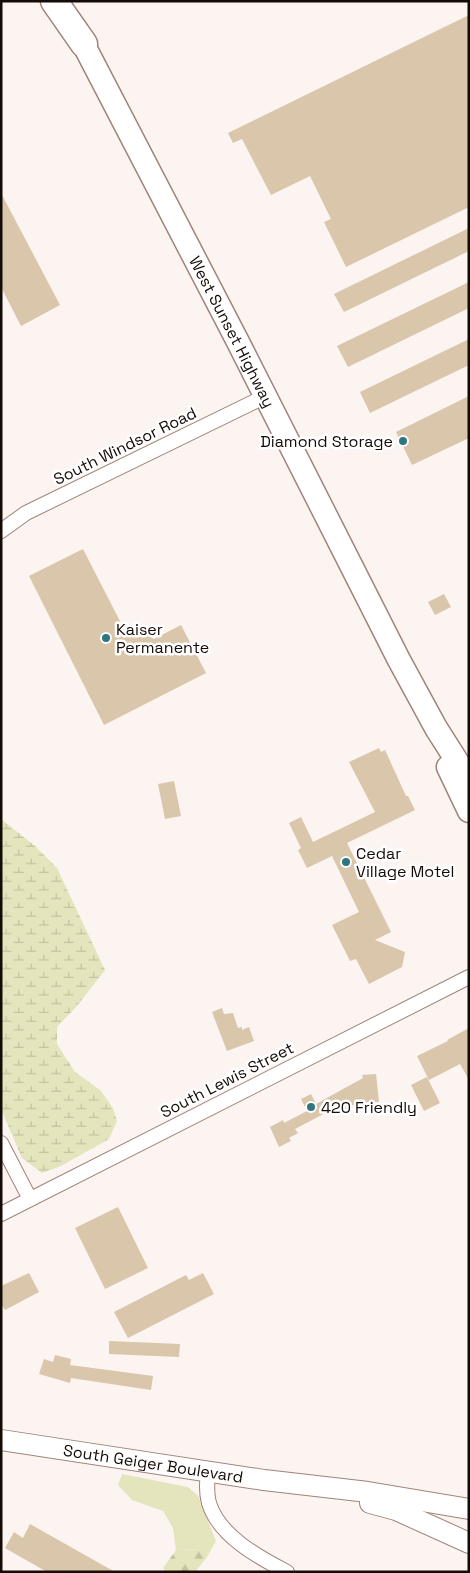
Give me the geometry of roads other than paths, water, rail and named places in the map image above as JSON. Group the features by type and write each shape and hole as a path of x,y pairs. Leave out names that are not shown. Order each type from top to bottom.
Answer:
{"highway":[{"path":"54,1 84,44"}],"main road":[{"name":"West Sunset Highway","path":"60,1 266,396 399,660 436,728 469,780"},
{"name":"West Sunset Highway","path":"64,1 84,44"},
{"name":"West Sunset Highway","path":"436,728 445,761 469,811"},
{"name":"South Geiger Boulevard","path":"1,1440 305,1485"},
{"path":"305,1485 368,1492 469,1509"},
{"path":"305,1485 396,1510 469,1543"}],"street":[{"name":"South Windsor Road","path":"1,531 26,513 266,396"},
{"name":"South Lewis Street","path":"1,1214 469,977"},
{"path":"1,1143 30,1199"},
{"path":"208,1471 207,1490 209,1502 220,1522 233,1536 252,1551 287,1572"}],"place":[{"name":"Diamond Storage","path":"403,441"},
{"name":"Kaiser Permanente","path":"106,638"},
{"name":"Cedar Village Motel","path":"346,862"},
{"name":"420 Friendly","path":"311,1107"}]}
